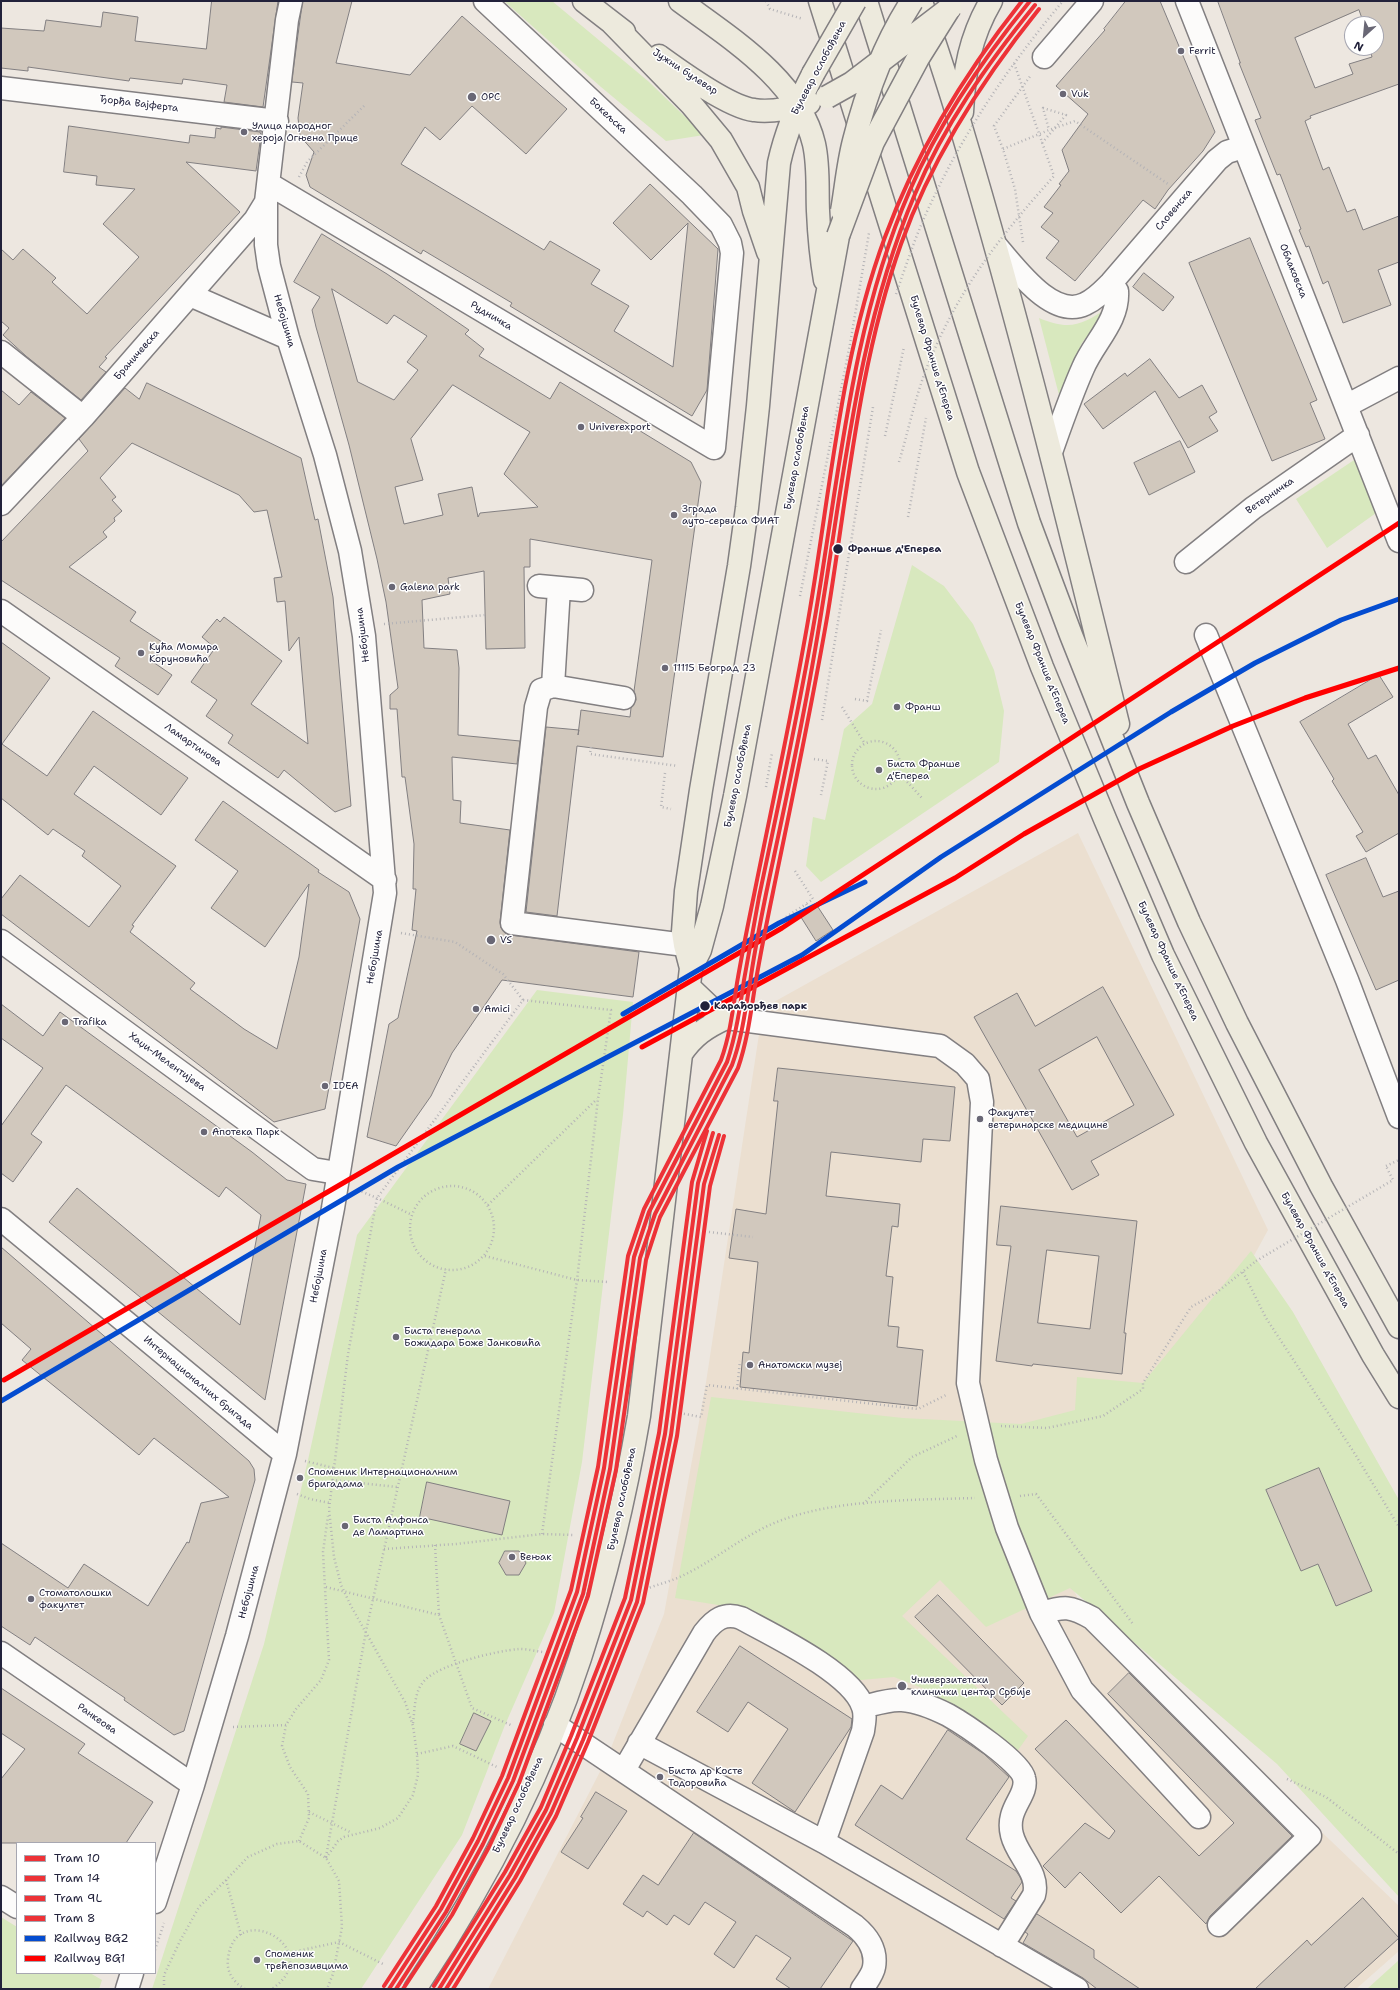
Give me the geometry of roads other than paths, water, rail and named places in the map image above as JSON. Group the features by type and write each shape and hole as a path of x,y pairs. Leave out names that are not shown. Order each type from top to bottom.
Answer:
{"main road":[{"name":"Јужни булевар","path":"584,1 612,23 684,74 739,106 754,110 771,111 806,104 827,97 841,90 880,63 900,44 953,4"},
{"path":"680,1 767,69 781,83 797,105 809,128 814,145 818,175 820,248 828,301"},
{"name":"Булевар Франше д'Епереа","path":"820,1 968,472 1042,667 1105,819 1163,955 1256,1143 1372,1355 1399,1397"},
{"name":"Булевар ослобођења","path":"690,978 684,932 687,883 701,790 738,574 747,508 758,406 779,163 785,137 797,105 855,1"},
{"path":"866,1 1029,523 1070,635 1138,803 1189,922 1238,1023 1321,1186 1399,1327"},
{"name":"Булевар ослобођења","path":"415,1989 460,1918 500,1847 555,1725 580,1659 599,1596 627,1483 639,1416 690,978 706,927 735,796 786,525 804,416 828,301 854,142 880,63 912,1"},
{"path":"921,1 961,126 996,246 1051,452 1138,803"},
{"path":"838,236 873,142 918,58 953,4"},
{"path":"961,126 963,84 970,47 987,8"},
{"path":"612,23 691,104 721,140 748,186 754,211 771,262"},
{"path":"681,1054 690,1041 698,1034 726,1018 710,1007 690,978"}],"street":[{"name":"Небојшина","path":"156,1899 193,1785 237,1636 293,1457 332,1208 381,920 385,880 364,636 350,551 325,455 288,338 269,266 265,233 287,20 291,1"},
{"name":"Бокељска","path":"485,1 692,195 721,225 727,234 732,253 714,448"},
{"path":"1044,57 1092,1"},
{"name":"Облаковска","path":"1187,1 1243,147 1399,541"},
{"name":"Ђорђа Вајферта","path":"1,88 277,121"},
{"name":"Словенска","path":"996,246 1044,297 1056,304 1069,307 1084,305 1098,296 1111,283 1222,156 1227,152 1243,147"},
{"name":"Браничевска","path":"1,504 82,418 255,220 268,193"},
{"name":"Рудничка","path":"268,193 714,448"},
{"path":"1051,452 1083,368 1108,325 1116,307 1117,291 1111,283"},
{"path":"190,295 288,338"},
{"path":"1,352 82,418"},
{"path":"1346,406 1399,378"},
{"name":"Ветерничка","path":"1186,562 1254,508 1358,435"},
{"path":"553,686 549,587 582,590"},
{"name":"Ламартинова","path":"1,611 385,880"},
{"path":"1206,635 1347,980 1399,1117"},
{"path":"624,698 553,686 541,690 536,707 512,923 685,945"},
{"name":"Хаџи-Мелентијева","path":"1,941 312,1169 338,1172"},
{"path":"726,1018 940,1046 965,1064 978,1079 982,1102 968,1383 986,1460 1007,1528 1041,1613 1082,1690 1200,1817"},
{"name":"Интернационалних бригада","path":"4,1229 293,1457"},
{"path":"1041,1613 1062,1607 1077,1610 1092,1618 1310,1836 1219,1925"},
{"path":"624,1770 704,1633 711,1624 722,1616 732,1615 741,1618 809,1657 842,1680 855,1693 863,1707 865,1720 863,1731 824,1842"},
{"name":"Ранкеова","path":"1,1653 193,1785"},
{"path":"863,1707 901,1700 933,1708 948,1715 1008,1757 1017,1766 1024,1778 1024,1789 1012,1812 1009,1823 1015,1847 1035,1879 1036,1887 1034,1896 1002,1946"},
{"path":"555,1725 855,1926 864,1934 874,1955 874,1968 862,1989"},
{"path":"639,1743 824,1842 1076,1989"},
{"path":"1,1897 16,1906"}],"tram line":[{"name":"9L","path":"384,1986 436,1906 473,1838 502,1776 571,1590 598,1467 628,1256 644,1209 721,1060 729,1032 745,939 804,645 847,374 870,282 885,237 898,205 927,143 962,84 1001,28 1022,1"},
{"name":"10","path":"389,1989 441,1909 478,1841 508,1778 577,1592 604,1468 634,1257 649,1212 727,1062 735,1032 759,897 810,647 850,397 874,292 890,240 922,164 949,115 979,68 1030,1"},
{"name":"14","path":"396,1989 446,1912 483,1844 513,1781 583,1594 610,1469 640,1258 655,1214 732,1065 741,1035 759,927 810,680 856,398 880,294 896,244 915,194 953,119 1000,49 1035,5"},
{"name":"8","path":"403,1989 452,1915 489,1847 519,1783 588,1596 616,1470 646,1260 660,1217 738,1068 744,1046 764,936 822,647 856,426 865,380 875,334 901,244 913,212 943,150 960,120 998,63 1039,9"},
{"name":"9L","path":"434,1986 505,1872 541,1807 571,1736 625,1598 659,1433 692,1182 707,1131"},
{"name":"10","path":"439,1989 510,1875 546,1810 577,1738 631,1600 665,1434 698,1183 713,1133"},
{"name":"14","path":"446,1989 515,1878 551,1813 583,1740 637,1602 671,1435 704,1184 719,1135"},
{"name":"8","path":"453,1989 520,1881 556,1816 588,1742 643,1603 677,1436 710,1186 724,1136"}],"rail line":[{"name":"BG1","path":"4,1380 782,928 1399,523"},
{"name":"BG2","path":"1,1401 398,1167 802,955 941,857 1171,712 1255,663 1341,620 1399,599"},
{"name":"BG1","path":"642,1047 955,878 1024,834 1139,769 1233,726 1305,698 1399,668"},
{"name":"BG2","path":"623,1014 779,923 865,882"}],"place":[{"name":"Ferrit","path":"1181,51"},
{"name":"Vuk","path":"1063,94"},
{"name":"ОРС","path":"472,97"},
{"name":"Улица народног хероја Огњена Прице","path":"244,132"},
{"name":"Univerexport","path":"581,427"},
{"name":"Зграда ауто-сервиса ФИАТ","path":"674,515"},
{"name":"Франше д'Епереа","path":"838,549"},
{"name":"Galena park","path":"392,587"},
{"name":"Кућа Момира Коруновића","path":"141,653"},
{"name":"11115 Београд 23","path":"665,668"},
{"name":"Франш","path":"897,707"},
{"name":"Биста Франше д'Епереа","path":"879,770"},
{"name":"VS","path":"491,940"},
{"name":"Карађорђев парк","path":"705,1006"},
{"name":"Amici","path":"476,1009"},
{"name":"Trafika","path":"65,1022"},
{"name":"IDEA","path":"325,1086"},
{"name":"Факултет ветеринарске медицине","path":"980,1119"},
{"name":"Апотека Парк","path":"204,1132"},
{"name":"Биста генерала Божидара Боже Јанковића","path":"396,1337"},
{"name":"Анатомски музеј","path":"750,1365"},
{"name":"Споменик Интернационалним бригадама","path":"300,1478"},
{"name":"Биста Алфонса де Ламартина","path":"345,1526"},
{"name":"Вењак","path":"512,1557"},
{"name":"Стоматолошки факултет","path":"31,1599"},
{"name":"Универзитетски клинички центар Србије","path":"902,1686"},
{"name":"Биста др Косте Тодоровића","path":"660,1777"},
{"name":"Споменик трећепозивцима","path":"257,1960"}]}
